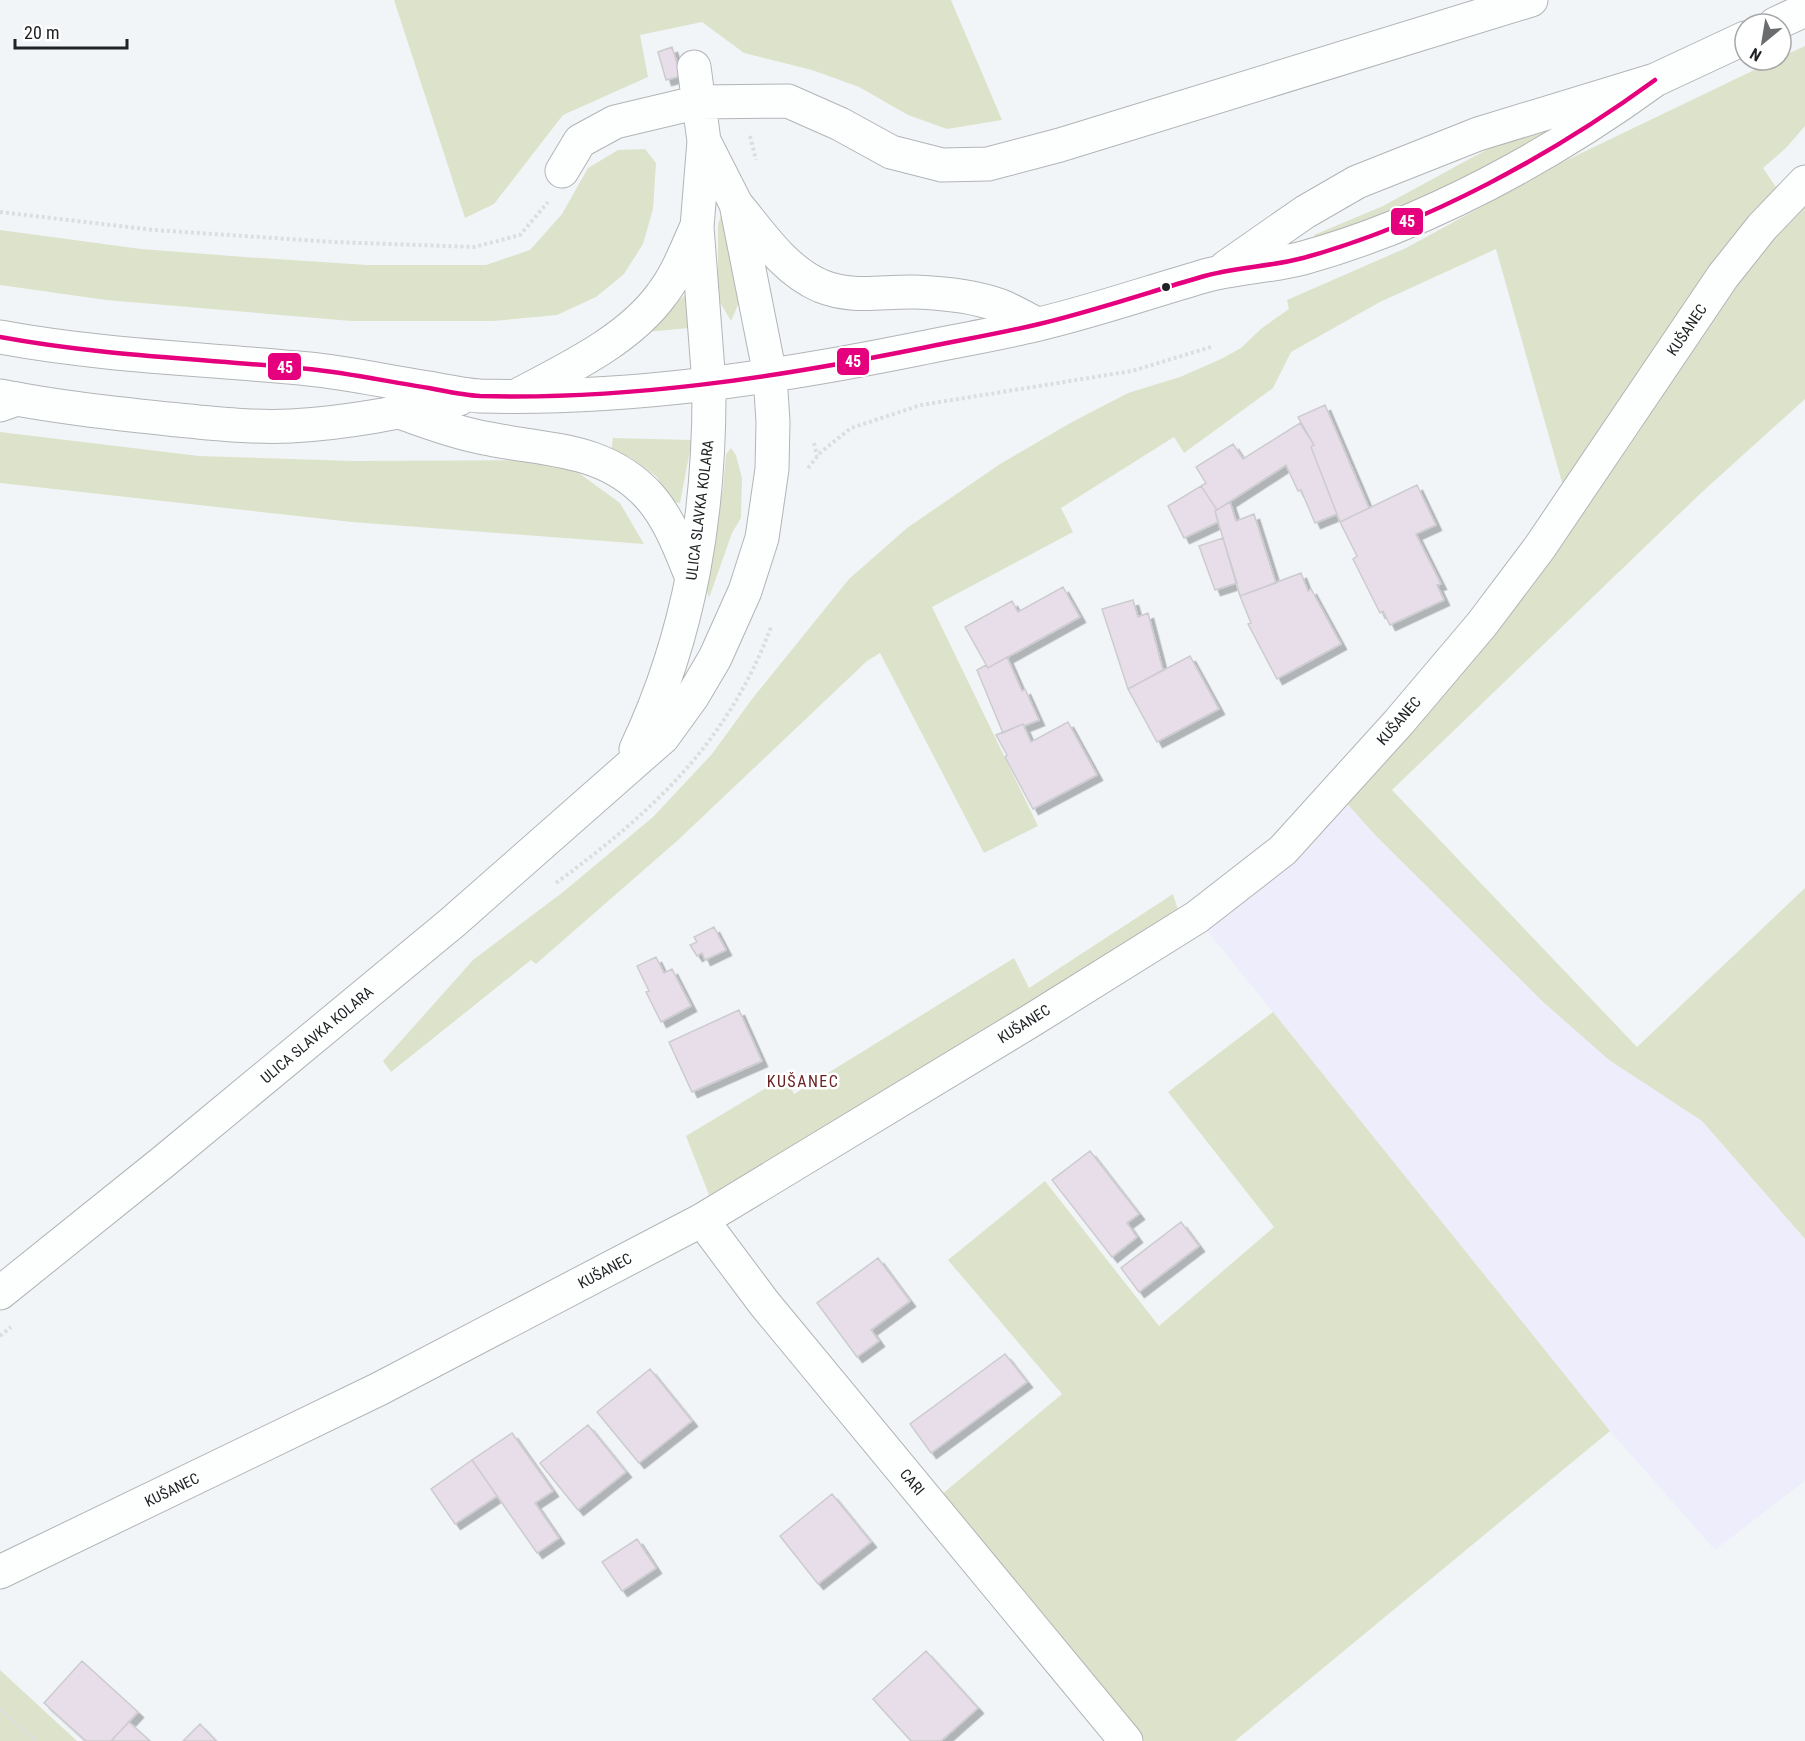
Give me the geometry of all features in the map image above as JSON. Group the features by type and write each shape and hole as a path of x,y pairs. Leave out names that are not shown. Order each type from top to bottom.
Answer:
{"main road":[{"path":"562,171 580,141 615,122 699,102 751,100 788,101 840,124 891,152 942,165 988,164 1060,146 1531,0"},
{"path":"1222,270 1305,212 1358,182 1478,134 1656,80 1733,44"},
{"path":"518,395 579,363 644,315 662,295 674,276 697,226 704,141 694,67"},
{"path":"0,337 117,354 312,369 475,396 639,391 822,368 1037,324 1222,270 1299,259 1405,223 1526,162 1616,108 1656,80"},
{"path":"704,141 736,204 776,254 796,271 820,286 862,295 914,292 957,295 1000,306 1037,324"},
{"name":"KUŠANEC","path":"0,1572 379,1389 702,1220 1032,1020 1197,916 1283,850 1482,624 1540,547 1723,276 1762,227 1805,182"},
{"name":"ULICA SLAVKA KOLARA","path":"0,1293 163,1162 453,922 663,736 692,697 715,658 745,591 762,538 772,469 773,422 770,375 736,204"},
{"name":"ULICA SLAVKA KOLARA","path":"627,768 655,708 675,652 693,579 703,512 709,446 709,384 697,226"},
{"path":"6,400 228,425 290,426 402,413 475,396"},
{"path":"402,413 447,429 489,439 591,457 624,474 651,498 676,538 693,579"},
{"name":"CARI","path":"702,1220 764,1303 1126,1741"}],"path":[{"path":"751,100 750,139 759,169"},
{"path":"0,212 154,230 334,242 474,247 520,235 550,200 562,171"},
{"path":"814,443 817,457"},
{"path":"0,1709 36,1741"}],"shaded area":[{"path":"1342,798 1376,836 1542,1001 1609,1060 1702,1121 1805,1239 1805,1481 1715,1550 1610,1431 1205,928"}],"green space":[{"path":"394,0 951,0 1002,120 947,129 908,115 859,87 812,70 744,53 702,22 640,35 648,77 563,115 494,204 465,218"},
{"path":"1805,46 1805,126 1786,148 1763,168 1778,190 1565,493 1496,249 1380,302 1291,352 1273,388 1184,453 1174,437 1061,508 1073,532 932,607 1038,826 984,853 880,653 867,661 677,841 536,964 531,960 391,1072 383,1061 473,960 563,892 653,817 712,754 752,699 849,579 907,528 1000,464 1072,422 1128,393 1180,377 1241,348 1262,328 1289,309 1287,300 1406,248 1567,160 1750,72 1793,72 1793,52"},
{"path":"1541,126 1560,132 1414,201 1318,242 1314,235 1383,206 1497,144"},
{"path":"645,149 656,163 653,209 643,244 624,274 596,297 557,315 493,321 351,321 106,300 0,285 0,230 141,249 245,257 367,265 486,265 530,250 562,214 588,168 618,150"},
{"path":"1805,204 1805,399 1701,493 1392,790 1637,1047 1805,888 1805,1239 1702,1121 1609,1060 1542,1001 1376,836 1342,798 1546,567 1639,432 1747,258"},
{"path":"725,205 740,288 738,305 731,321 718,299 718,224"},
{"path":"686,294 690,328 646,332"},
{"path":"0,432 199,456 352,461 539,460 576,471 620,503 644,544 352,522 0,483"},
{"path":"613,438 692,440 680,503 670,502 657,477 630,457 611,452"},
{"path":"731,448 736,455 742,478 741,518 732,533 709,598 705,583 723,488 726,454"},
{"path":"1173,894 1178,910 1037,1002 709,1195 686,1136 786,1076 794,1094 1014,958 1029,988"},
{"path":"1273,1012 1610,1431 1235,1741 1144,1741 941,1495 1062,1394 948,1260 1045,1181 1159,1326 1274,1227 1168,1092"},
{"path":"0,1670 77,1741 0,1741"}],"building":[{"path":"672,47 681,76 666,80 658,52"},
{"path":"1325,405 1369,508 1340,522 1311,447 1314,445 1298,417"},
{"path":"1300,423 1314,445 1311,447 1337,514 1315,523 1301,490 1298,491 1286,465 1217,510 1201,486 1206,483 1196,467 1233,444 1243,459"},
{"path":"1417,485 1436,525 1416,534 1441,584 1437,585 1444,600 1390,625 1383,611 1380,613 1353,559 1357,556 1340,522"},
{"path":"1201,486 1217,510 1215,511 1218,522 1184,538 1168,506"},
{"path":"1230,502 1236,521 1254,514 1276,583 1240,596 1215,511"},
{"path":"1223,538 1237,583 1215,590 1199,546"},
{"path":"1301,573 1308,591 1311,589 1341,644 1277,679 1248,624 1251,623 1240,596"},
{"path":"1063,587 1080,617 988,668 965,627 1012,601 1018,612"},
{"path":"1133,600 1138,617 1148,613 1163,670 1128,689 1102,609"},
{"path":"1190,656 1219,709 1157,742 1128,689"},
{"path":"1007,657 1022,691 1025,689 1039,720 1003,733 977,670 986,665 988,668"},
{"path":"1068,722 1097,775 1033,809 996,735 1023,724 1031,742"},
{"path":"714,927 726,950 705,960 702,953 697,956 690,945 697,942 694,937"},
{"path":"656,957 664,973 672,969 691,1006 661,1022 646,992 649,991 637,966"},
{"path":"739,1010 762,1061 692,1092 669,1042"},
{"path":"1090,1151 1139,1214 1127,1223 1137,1237 1112,1257 1052,1180"},
{"path":"1181,1222 1199,1246 1139,1292 1121,1268"},
{"path":"878,1258 910,1301 871,1330 879,1341 857,1357 817,1303"},
{"path":"1005,1354 1027,1382 931,1453 910,1424"},
{"path":"650,1369 692,1421 639,1463 597,1412"},
{"path":"588,1425 626,1472 578,1510 540,1463"},
{"path":"512,1433 553,1491 535,1503 559,1538 537,1553 472,1460"},
{"path":"472,1460 497,1496 455,1524 431,1489"},
{"path":"832,1494 871,1542 818,1584 780,1536"},
{"path":"637,1539 656,1568 622,1591 602,1562"},
{"path":"926,1651 978,1708 941,1741 911,1741 873,1699"},
{"path":"82,1661 138,1712 111,1741 86,1741 44,1703"},
{"path":"129,1722 150,1741 111,1741"},
{"path":"200,1724 216,1741 183,1741"}],"transit line":[{"name":"45","path":"0,337 115,353 324,371 480,396 645,391 754,378 863,360 1035,325 1213,274 1290,261 1350,244 1442,207 1487,184 1574,135 1655,80"}],"district":[{"name":"KUŠANEC","path":"803,1081"}]}
